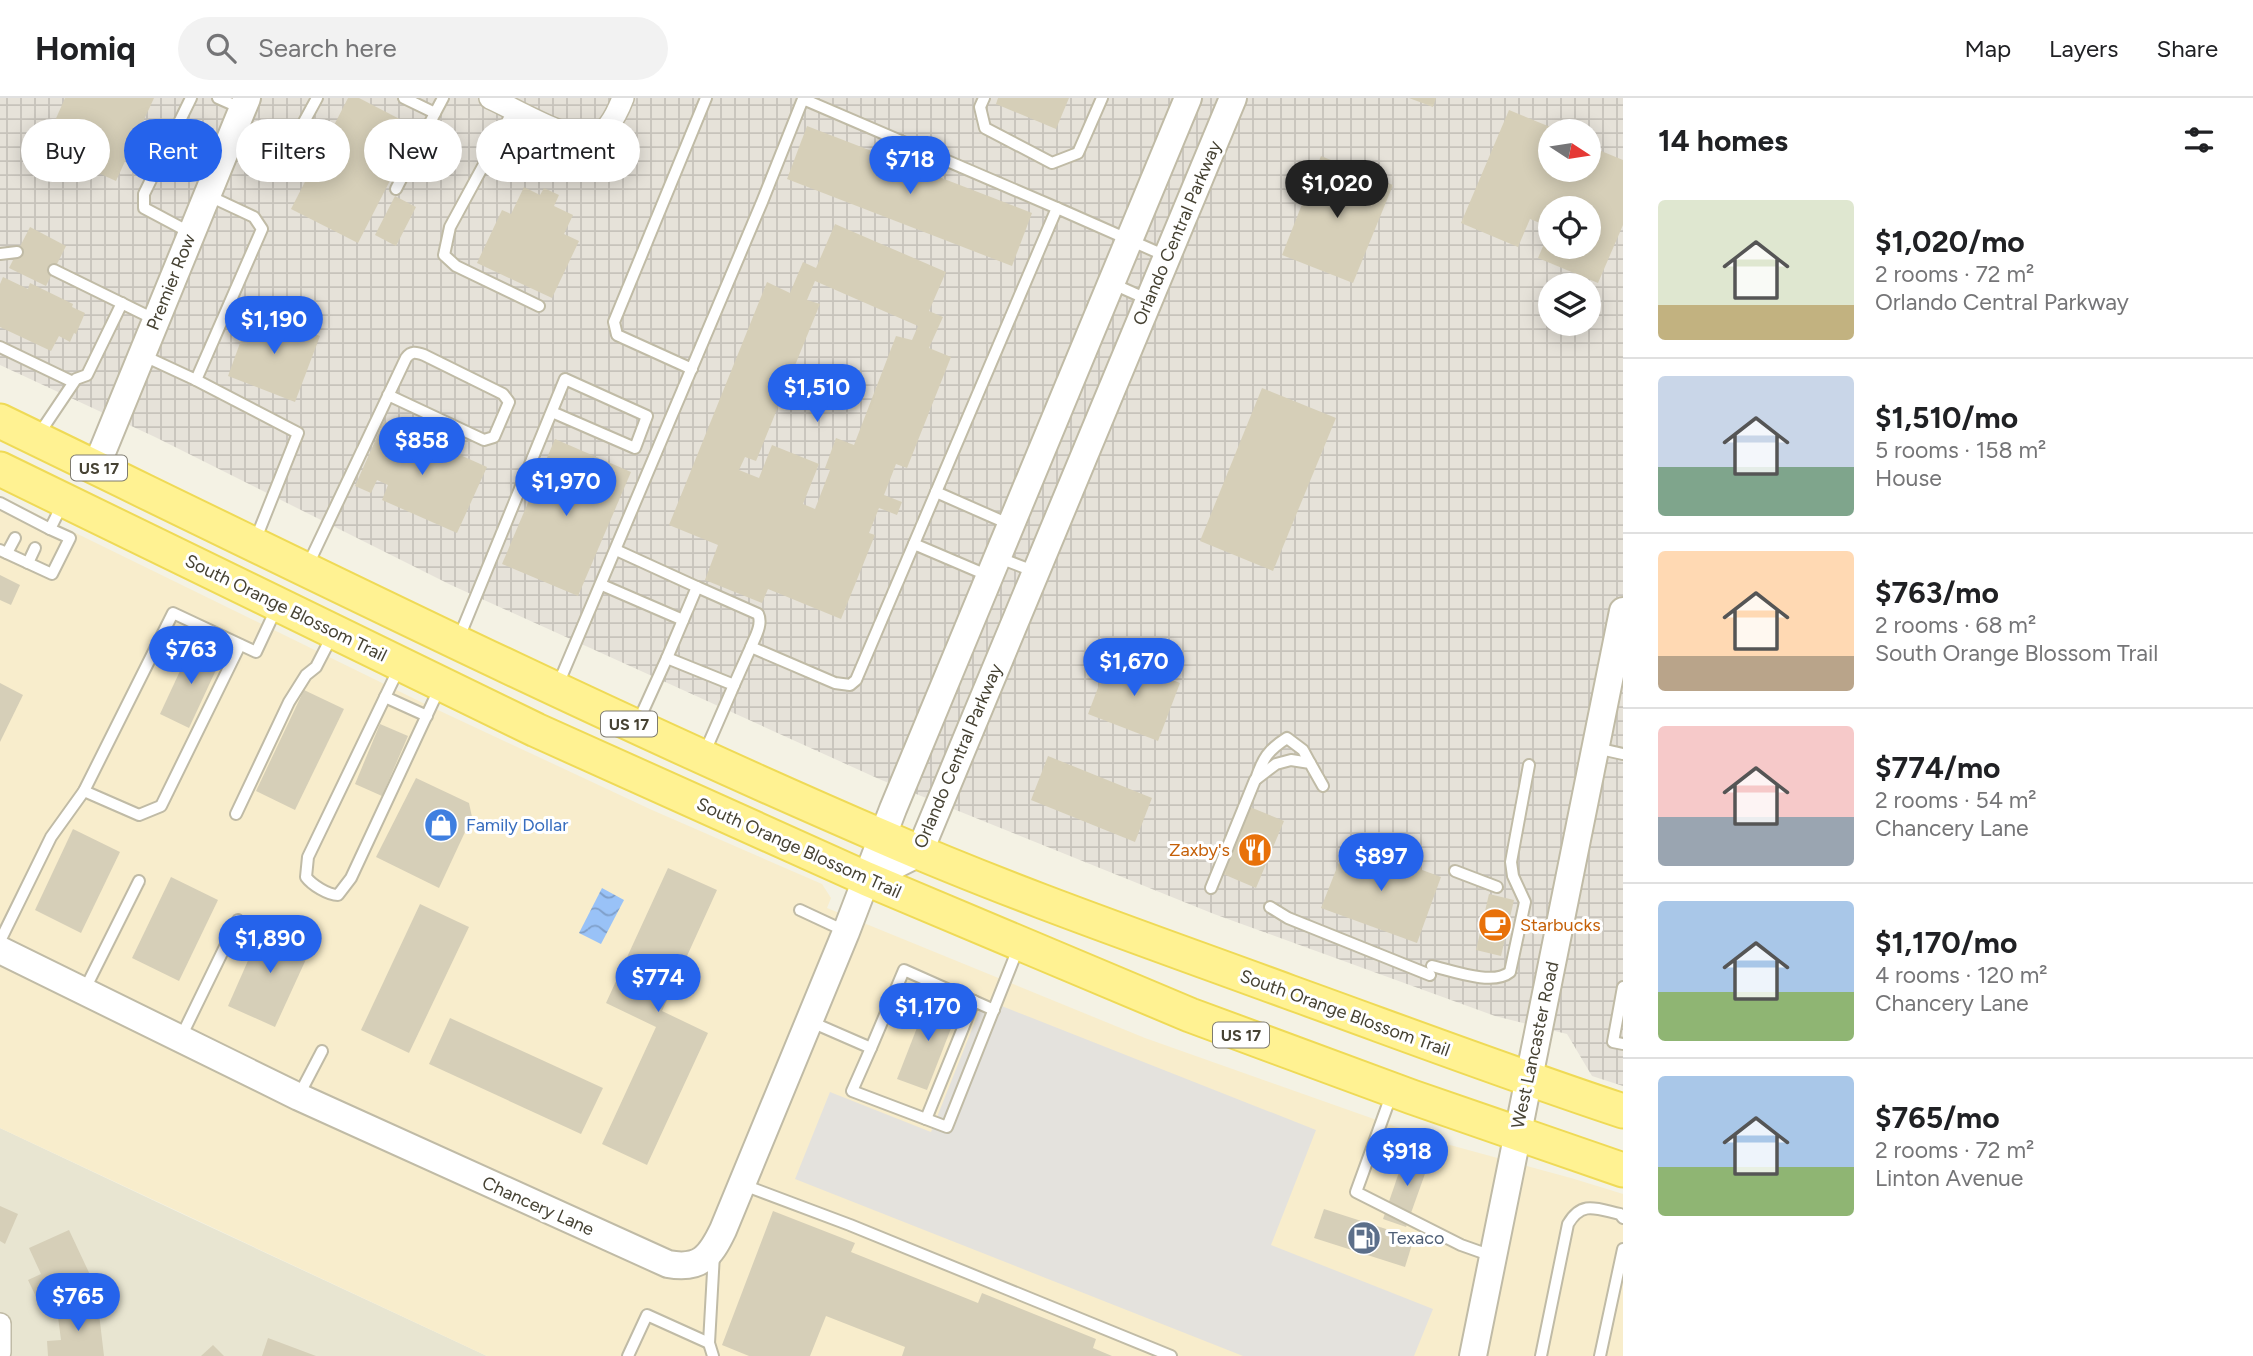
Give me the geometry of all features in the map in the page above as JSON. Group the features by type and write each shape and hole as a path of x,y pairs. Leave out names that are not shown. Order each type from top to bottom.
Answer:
{"main road":[{"name":"South Orange Blossom Trail","path":"0,421 556,690 919,853 1160,946 1529,1080 1623,1111"},
{"path":"42,516 96,467"},
{"name":"South Orange Blossom Trail","path":"0,469 42,516 134,535 536,730 867,879 1190,1015 1393,1090 1623,1170"},
{"path":"134,535 148,520 169,512 197,516"}],"street":[{"path":"490,98 569,135 592,137 601,133 620,105"},
{"path":"714,1248 1188,98"},
{"name":"Orlando Central Parkway","path":"867,879 919,853 1233,98"},
{"name":"Premier Row","path":"96,467 245,104"},
{"name":"West Lancaster Road","path":"1473,1356 1623,611"},
{"name":"Chancery Lane","path":"0,950 299,1097 668,1264 681,1267 692,1265 704,1259 714,1248"},
{"path":"0,1324 0,1352"}],"lane":[{"path":"191,98 144,194 144,208 191,233"},
{"path":"218,98 245,104"},
{"path":"233,133 286,155 317,98"},
{"path":"404,98 435,113"},
{"path":"396,189 443,98"},
{"path":"692,369 617,335 614,322 706,98"},
{"path":"984,98 980,107 985,128 1052,163 1079,153 1102,98"},
{"path":"556,690 692,369 802,99 1167,256"},
{"path":"514,109 450,227 444,255 456,265 539,306"},
{"path":"196,380 262,229 254,217 207,195"},
{"path":"751,647 835,683 850,685 856,680 1057,208"},
{"path":"0,254 17,252"},
{"path":"54,270 156,320"},
{"path":"1111,283 1149,300"},
{"path":"36,438 73,382 87,375 122,303"},
{"path":"0,347 73,382"},
{"path":"305,570 388,395 410,353 416,352 503,394 509,402 494,437 484,440 388,395"},
{"path":"142,355 298,433 254,544"},
{"path":"457,643 565,379 647,416 635,447 552,412"},
{"path":"936,492 1011,525"},
{"path":"0,504 42,516 70,538 52,574 4,551 15,538"},
{"path":"914,544 993,566 1036,572"},
{"path":"28,563 35,548"},
{"path":"616,550 758,614 759,626 751,647 703,758"},
{"path":"602,585 683,620"},
{"path":"636,727 697,587"},
{"path":"0,941 51,837 84,791 173,613 256,652 278,605"},
{"path":"236,814 289,702 306,675 316,667 334,632"},
{"path":"84,791 139,815 161,806 240,645"},
{"path":"667,658 734,685"},
{"path":"401,664 308,857 306,877 333,895 338,895 351,878 442,684"},
{"path":"385,697 427,716"},
{"path":"1211,888 1262,761 1272,747 1287,738 1303,750 1323,786"},
{"path":"1596,748 1623,754"},
{"path":"1255,780 1276,764 1291,760 1310,763"},
{"path":"1270,907 1288,918 1431,970 1492,979 1503,978 1510,972 1525,902 1518,893 1511,863 1529,765"},
{"path":"1455,870 1497,887"},
{"path":"83,991 139,881"},
{"path":"800,910 846,932"},
{"path":"180,1039 238,920"},
{"path":"994,1010 904,970 852,1091 947,1127 994,1010 1020,943"},
{"path":"1623,987 1613,1042 1623,1044"},
{"path":"926,1119 974,1001"},
{"path":"809,1021 871,1048"},
{"path":"299,1097 321,1051"},
{"path":"1393,1090 1356,1192 1461,1245 1492,1256"},
{"path":"741,1184 862,1230 1171,1356"},
{"path":"1541,1356 1568,1224 1581,1209 1593,1208 1620,1214 1623,1218"},
{"path":"713,1356 709,1343 714,1248"},
{"path":"1600,1356 1623,1248"},
{"path":"628,1356 647,1315 709,1343"}],"shaded area":[{"path":"0,98 1623,98 1623,1086 1592,1076 1567,1034 1495,1016 1214,914 879,779 451,585 155,437 0,365"},
{"path":"0,496 423,703 652,810 822,884 831,898 827,908 1145,1038 1439,1142 1623,1194 1623,1356 487,1356 0,1128"},
{"path":"984,999 1316,1130 1271,1245 1433,1309 1414,1356 1243,1356 795,1179 830,1092 931,1132"},
{"path":"0,1128 178,1212 487,1356 0,1356"}],"water":[{"path":"602,888 624,900 601,944 579,933"}],"building":[{"path":"65,98 154,98 144,119 124,119 124,164 116,181 110,178 110,119 56,119"},
{"path":"348,98 359,98 400,119 364,119 364,182 389,182 358,243 291,209 305,182 350,182 350,119 337,119"},
{"path":"998,98 1069,98 1056,129 996,104"},
{"path":"1409,98 1436,98 1433,107"},
{"path":"1509,110 1538,122 1538,182 1601,182 1601,151 1623,160 1623,225 1601,276 1601,273 1574,273 1540,259 1601,259 1601,196 1538,196 1538,222 1530,219 1518,247 1461,223"},
{"path":"807,126 1032,213 1012,266 787,179"},
{"path":"1321,156 1393,185 1353,283 1282,255"},
{"path":"524,187 540,195 544,188 559,195 554,206 573,215 564,234 579,241 552,298 477,263 502,210 511,214"},
{"path":"395,196 416,207 396,246 375,235"},
{"path":"835,224 946,272 929,311 943,317 929,348 951,357 907,468 896,464 884,495 902,502 897,515 879,508 869,533 875,535 841,619 768,589 762,603 705,580 718,545 669,525 767,282 790,293 803,262 816,268","holes":["815,281 918,326 912,340 896,336 854,445 836,438 825,468 830,470 815,509 803,504 819,464 772,445 759,478 739,470 745,457 756,461 820,304 807,300"]},
{"path":"30,227 66,246 46,286 9,268"},
{"path":"3,277 28,289 30,283 73,304 72,307 85,313 70,342 59,336 51,351 0,327 0,284"},
{"path":"252,310 320,336 295,402 228,376"},
{"path":"1262,388 1336,418 1273,571 1200,541"},
{"path":"384,421 487,467 457,533 382,500 388,485 377,480 371,493 355,486"},
{"path":"555,439 631,472 578,596 502,564"},
{"path":"0,575 20,585 11,605 0,600"},
{"path":"193,643 222,657 189,728 160,714"},
{"path":"1110,656 1180,683 1158,741 1088,714"},
{"path":"0,683 23,695 0,742"},
{"path":"304,690 344,709 295,810 256,791"},
{"path":"380,724 408,736 382,796 355,784"},
{"path":"1048,756 1152,798 1135,842 1031,800"},
{"path":"416,778 469,803 472,817 439,888 376,857"},
{"path":"1250,807 1284,821 1256,888 1223,874"},
{"path":"73,829 120,852 81,933 35,910"},
{"path":"1347,842 1441,877 1417,943 1321,908"},
{"path":"668,868 717,890 662,1011 708,1033 647,1165 602,1144 656,1027 606,1003"},
{"path":"171,877 218,900 179,981 132,958"},
{"name":"Starbucks","path":"1489,894 1514,900 1501,956 1476,950"},
{"path":"420,904 469,927 409,1053 361,1030"},
{"path":"265,922 313,944 275,1027 228,1006"},
{"path":"929,997 959,1008 927,1090 897,1079"},
{"path":"450,1018 603,1088 581,1134 429,1064"},
{"path":"1407,1149 1431,1157 1406,1227 1383,1219"},
{"path":"0,1206 18,1214 5,1244 0,1241"},
{"name":"Texaco","path":"1324,1209 1414,1238 1405,1267 1314,1238"},
{"path":"773,1211 855,1243 851,1252 978,1303 982,1293 1096,1339 1093,1348 1112,1356 902,1356 905,1347 826,1316 810,1356 749,1356 722,1345"},
{"path":"69,1230 92,1279 39,1303 28,1280 41,1274 29,1248"},
{"path":"98,1305 104,1356 48,1356 47,1341 61,1340 57,1309"},
{"path":"268,1338 316,1356 262,1356"},
{"path":"213,1345 224,1356 201,1356"}],"place":[{"name":"Family Dollar","path":"441,825"},
{"name":"Zaxby's","path":"1255,850"},
{"name":"Starbucks","path":"1495,925"},
{"name":"Texaco","path":"1364,1238"}]}
